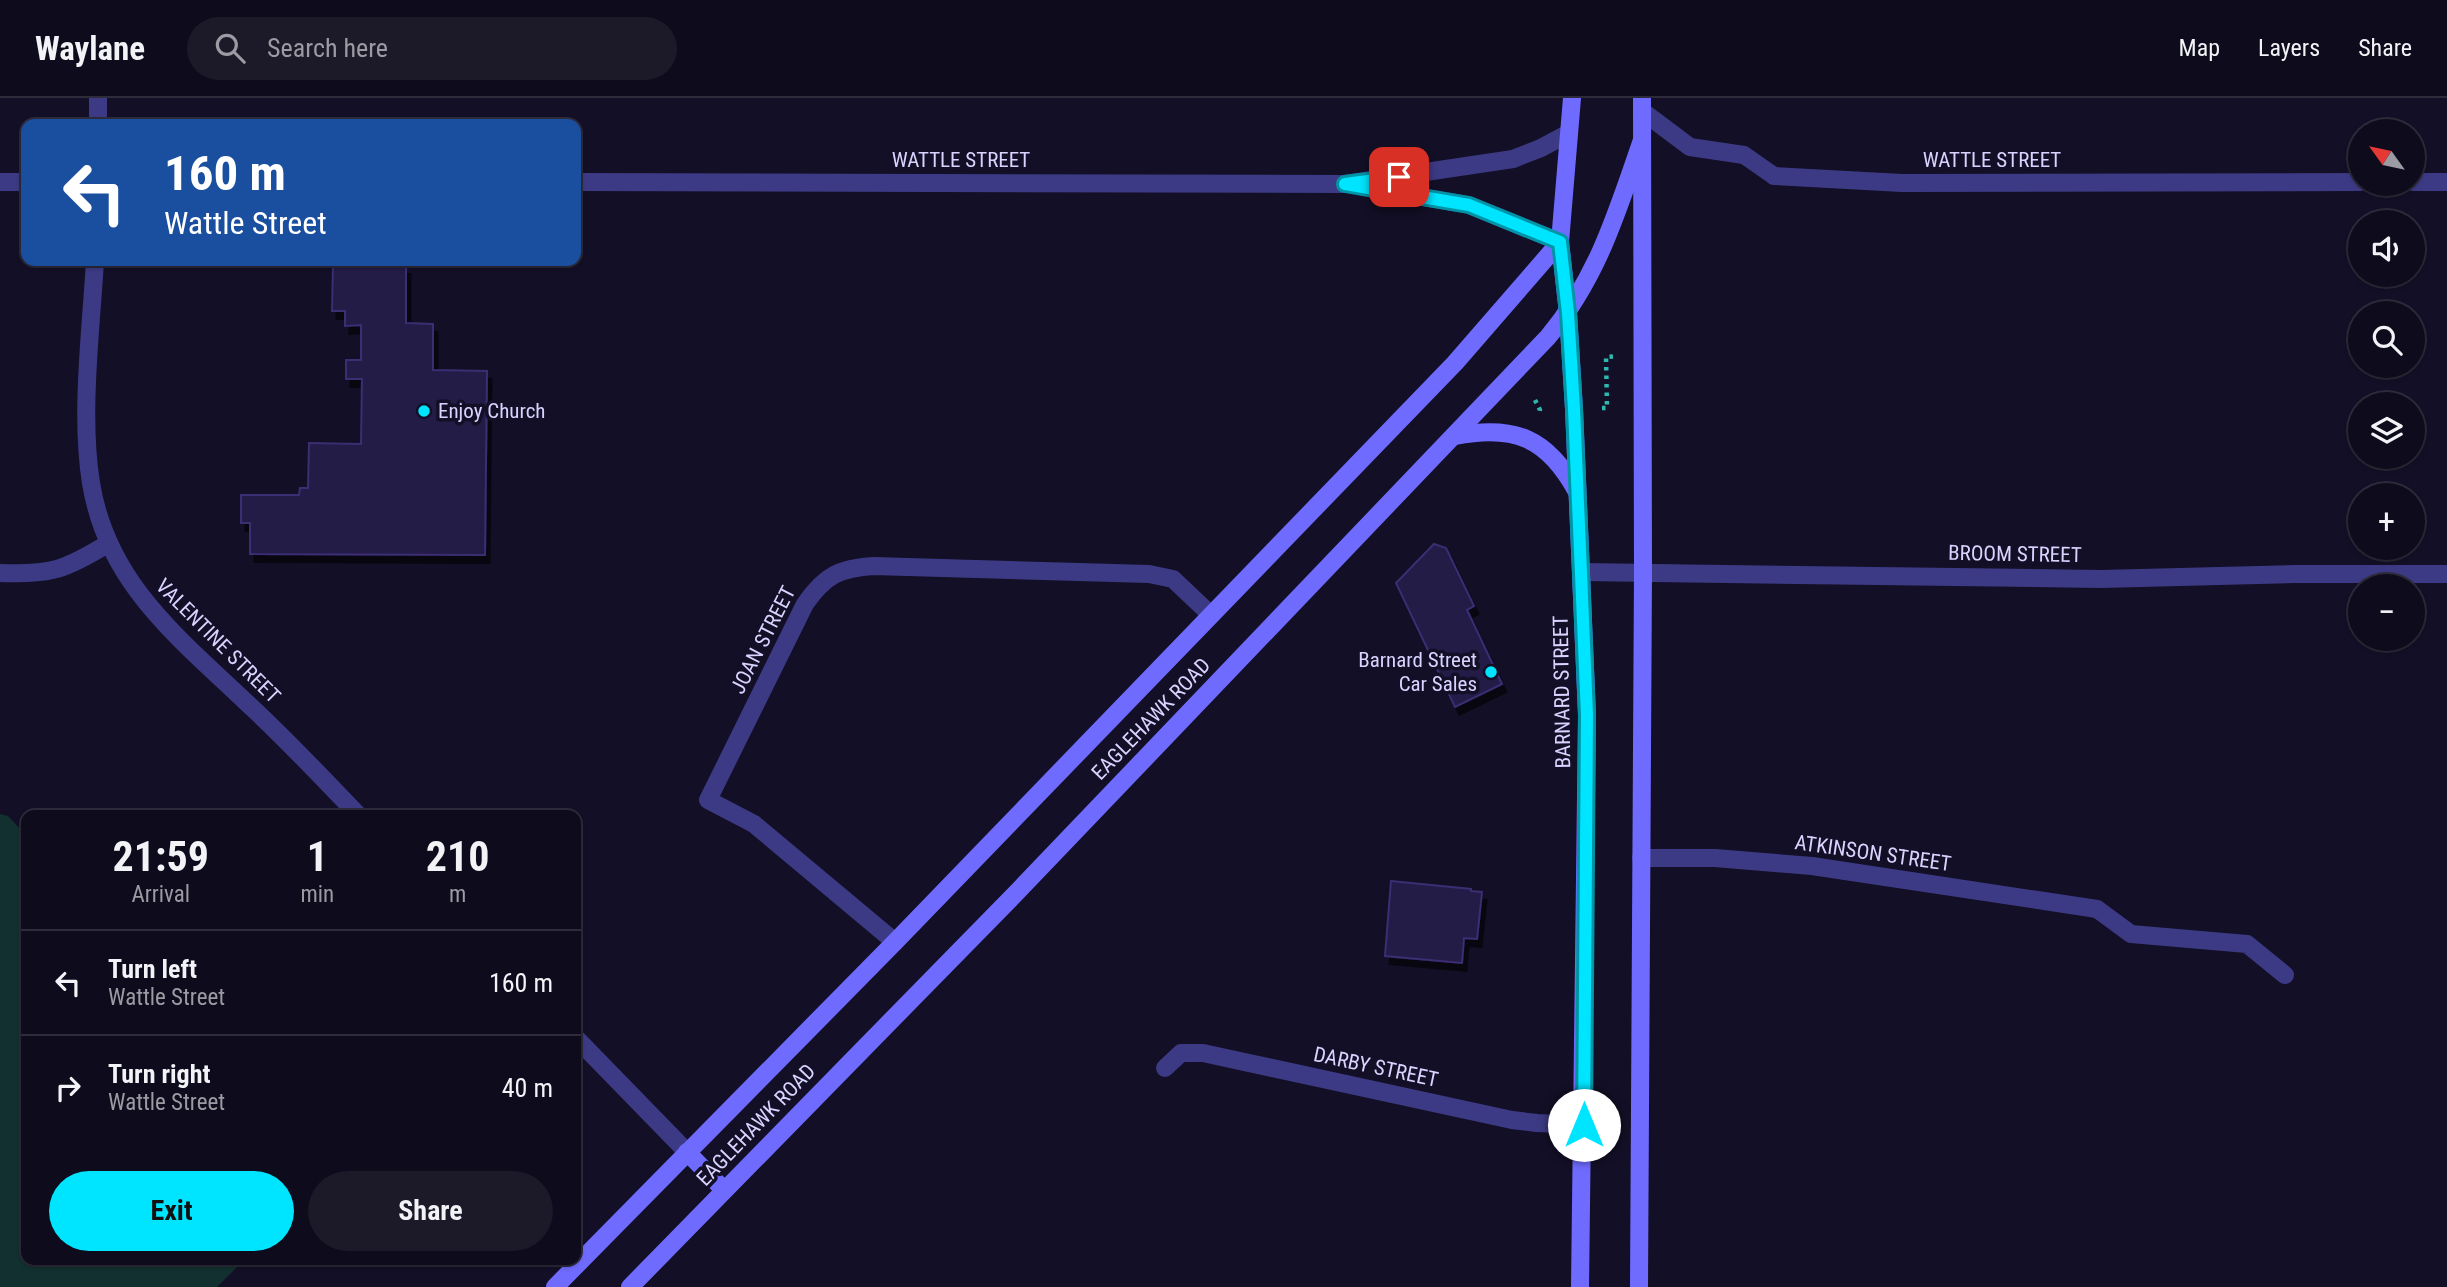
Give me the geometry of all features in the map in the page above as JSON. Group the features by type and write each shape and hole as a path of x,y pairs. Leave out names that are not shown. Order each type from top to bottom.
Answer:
{"main road":[{"name":"BARNARD STREET","path":"1572,98 1560,242 1568,313 1587,715 1580,1287"},
{"path":"1639,1287 1643,571 1642,105"},
{"name":"EAGLEHAWK ROAD","path":"630,1287 1019,890 1518,370 1568,313 1583,291 1608,239 1642,140"},
{"name":"EAGLEHAWK ROAD","path":"581,1260 895,942 1455,363 1560,242"},
{"path":"1455,436 1498,431 1530,439 1547,451 1560,466 1578,495"},
{"path":"687,1152 724,1190"},
{"name":"EAGLEHAWK ROAD","path":"555,1287 577,1265"}],"street":[{"path":"98,98 98,119"},
{"name":"WATTLE STREET","path":"1642,105 1690,147 1744,155 1774,176 1902,183 2348,182"},
{"name":"WATTLE STREET","path":"581,182 1345,184 1513,159 1569,133"},
{"path":"0,182 21,182"},
{"path":"2426,182 2447,182"},
{"name":"WATTLE STREET","path":"1345,184 1469,205 1560,242"},
{"name":"VALENTINE STREET","path":"95,266 87,441 93,498 109,543 134,589 162,622 280,735 353,810"},
{"path":"0,573 38,574 58,570 84,559 109,543"},
{"name":"JOAN STREET","path":"895,942 754,824 708,800 805,604 816,587 848,568 874,566 1149,574 1173,579 1211,615"},
{"name":"BROOM STREET","path":"1581,572 2101,579 2294,574 2447,574"},
{"name":"ATKINSON STREET","path":"1641,858 1715,858 1812,866 2097,909 2131,934 2247,944 2285,975"},
{"path":"581,1043 687,1152"},
{"name":"DARBY STREET","path":"1165,1068 1181,1053 1203,1053 1512,1120 1537,1124 1584,1125"}],"path":[{"path":"1599,408 1607,408 1606,357 1628,356"},
{"path":"1535,400 1540,410"}],"green space":[{"path":"0,814 8,816 21,830 21,1265 239,1265 217,1287 0,1287"}],"building":[{"name":"Enjoy Church","path":"333,266 406,266 406,323 433,324 433,370 487,371 485,555 250,554 250,523 241,523 241,495 299,495 300,488 308,488 309,443 361,444 362,379 346,379 346,360 361,360 361,325 345,326 345,311 332,311"},
{"path":"1434,544 1446,548 1474,606 1467,610 1502,684 1455,707 1396,583"},
{"path":"1391,881 1482,892 1477,939 1464,938 1462,963 1385,956"}],"place":[{"name":"Enjoy Church","path":"424,411"},
{"name":"Barnard Street Car Sales","path":"1491,672"}],"route":[{"path":"1399,177 1345,184 1469,205 1560,242 1574,409 1587,715 1584,1125"}]}
